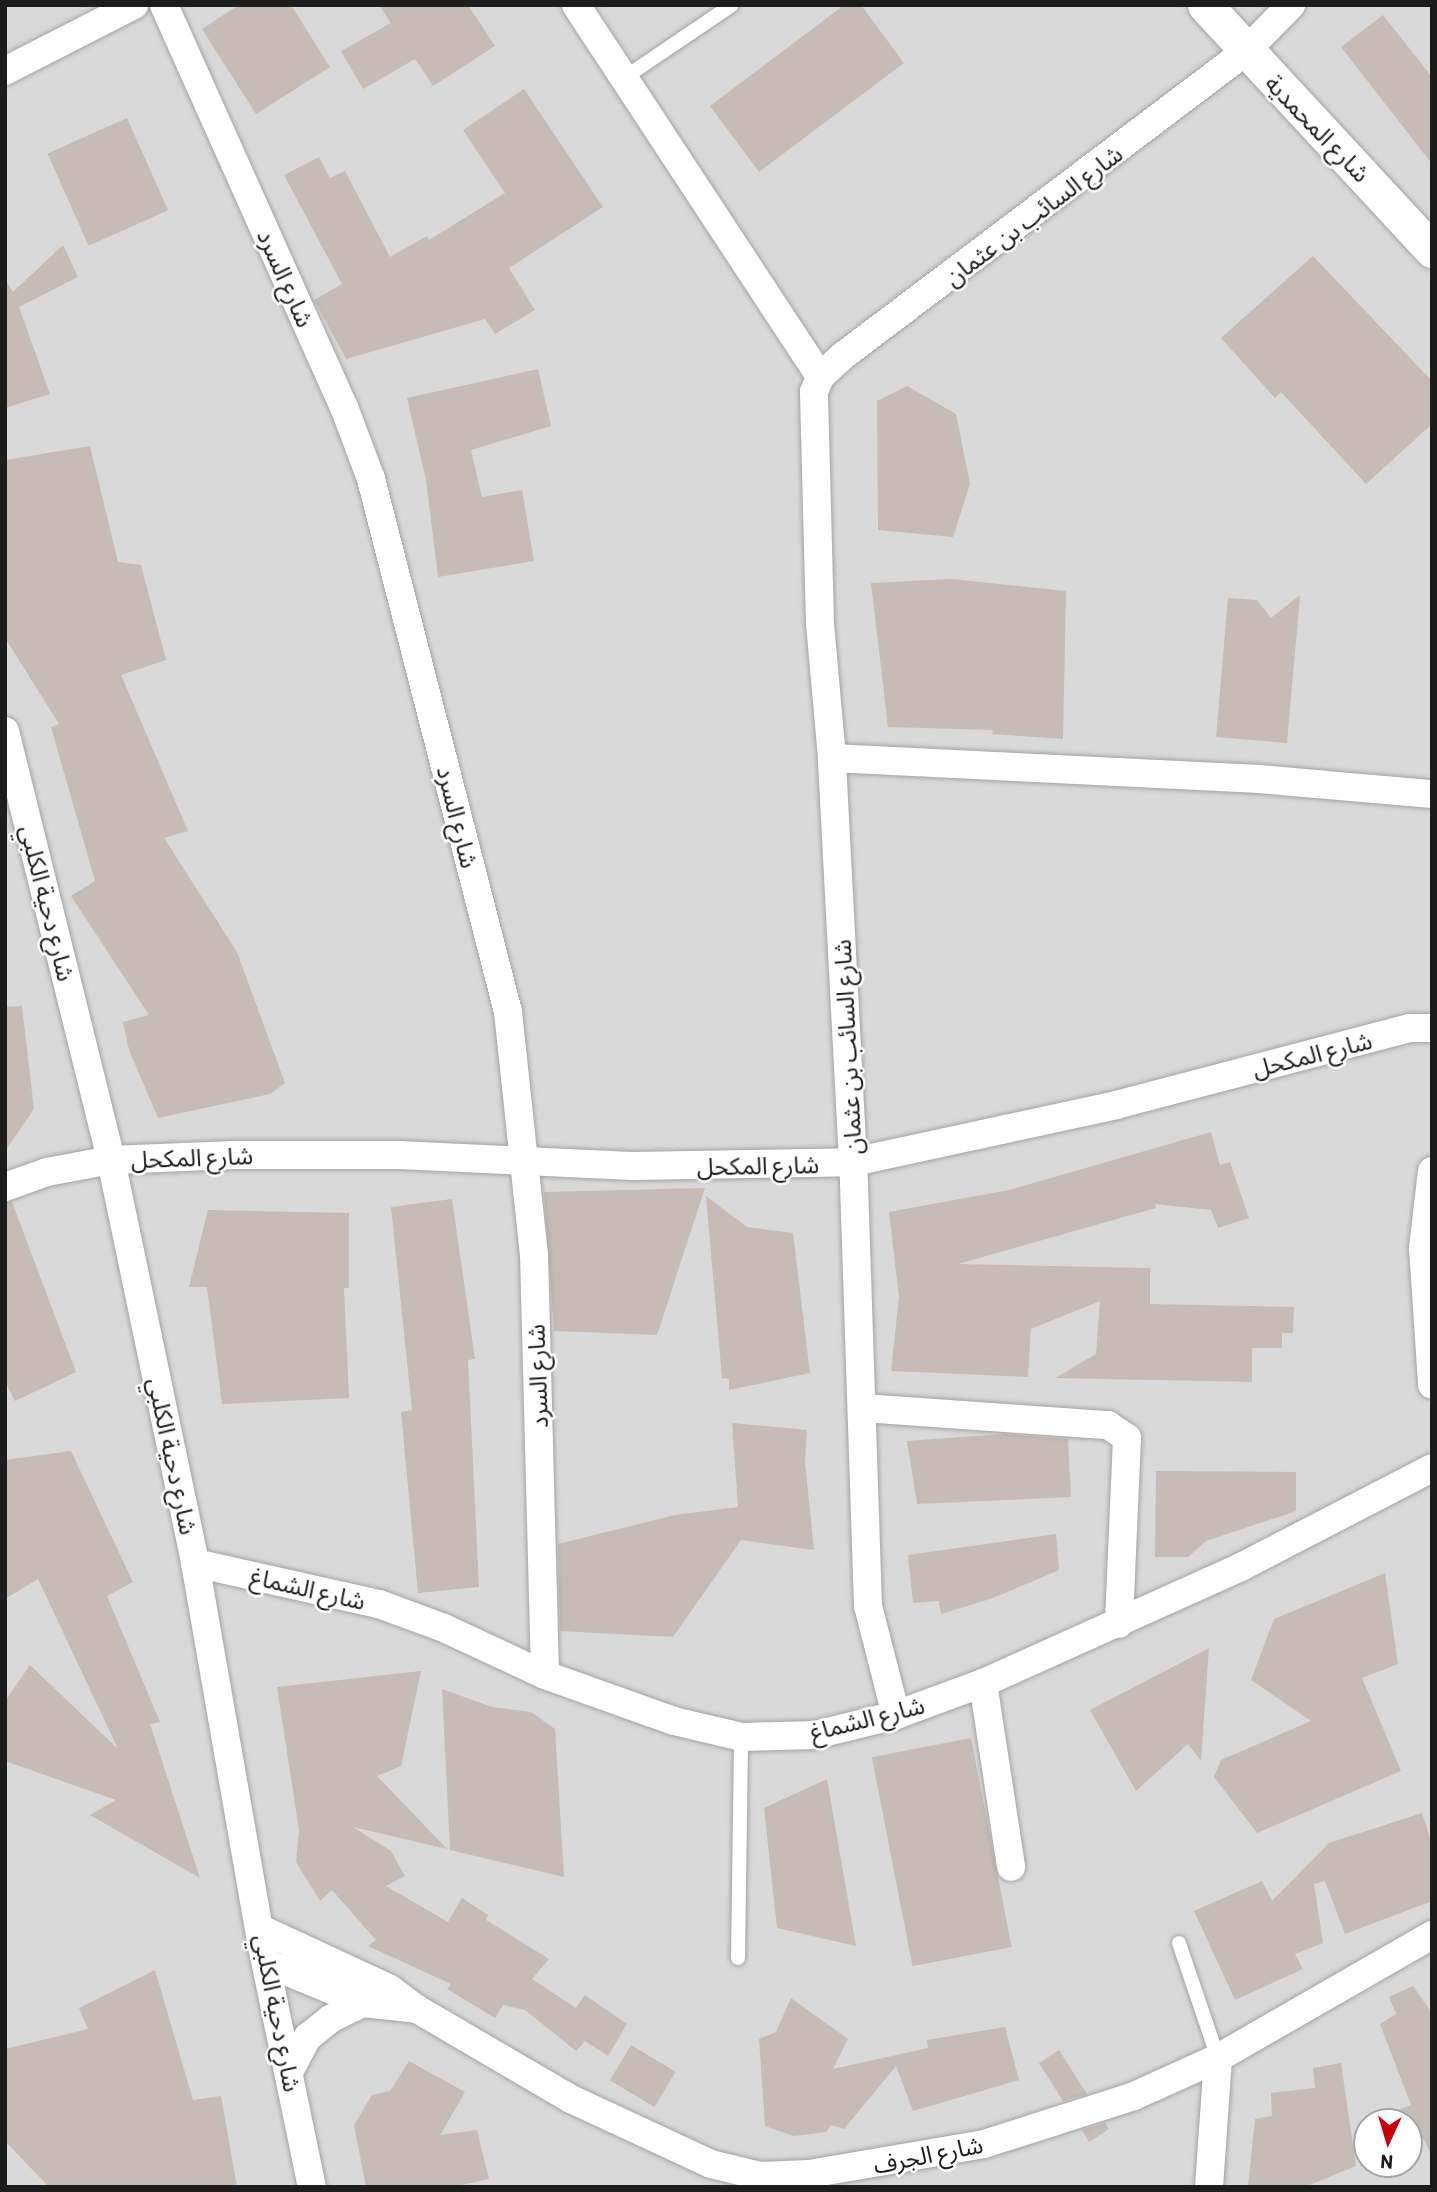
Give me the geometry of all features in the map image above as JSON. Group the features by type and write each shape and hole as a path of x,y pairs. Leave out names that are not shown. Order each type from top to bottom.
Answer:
{"street":[{"path":"5,71 134,5"},
{"name":"شارع السرد","path":"164,5 344,407 371,479 508,1012 534,1254 545,1675"},
{"path":"576,5 820,377"},
{"name":"شارع المحمدية","path":"1205,5 1245,52 1432,250"},
{"name":"شارع السائب بن عثمان","path":"896,1715 868,1606 853,1162 832,758 820,623 814,391 820,377 1245,52 1291,5"},
{"name":"شارع دحية الكلبي","path":"5,731 111,1160 195,1563 261,1929 312,2187"},
{"path":"832,758 1259,779 1432,794"},
{"name":"شارع المكحل","path":"5,1187 47,1172 111,1160 399,1155 526,1162 727,1167 853,1162 956,1143 1410,1028 1432,1028"},
{"path":"1432,1171 1423,1248 1432,1385"},
{"path":"863,1408 1108,1425 1127,1438 1119,1625"},
{"name":"شارع الشماغ","path":"195,1563 379,1604 444,1628 545,1675 674,1721 741,1737 815,1735 896,1715 982,1683 1119,1625 1432,1468"},
{"path":"982,1683 1012,1867"},
{"name":"شارع الجرف","path":"261,1929 390,1989 417,2009 570,2099 710,2164 761,2181 984,2144 1134,2096 1218,2058 1432,1935"},
{"path":"269,1964 363,2003 417,2009"},
{"path":"289,2073 308,2038 330,2019 363,2003"},
{"path":"1209,2187 1218,2058"}],"lane":[{"path":"625,78 732,5"},
{"path":"738,1958 741,1737"},
{"path":"1179,1943 1218,2058"}],"shaded area":[{"path":"5,5 1432,5 1432,2187 5,2187"}],"building":[{"path":"239,5 291,5 330,67 256,114 202,29"},
{"path":"379,5 468,5 495,46 433,86 415,59 363,89 341,51 391,23"},
{"path":"844,5 861,5 904,63 759,172 710,106"},
{"path":"1383,15 1432,77 1432,164 1341,47"},
{"path":"524,89 603,207 509,268 535,310 495,334 485,319 346,359 314,300 342,284 284,175 319,157 330,178 345,171 390,257 427,236 429,240 505,193 463,130"},
{"path":"127,118 168,210 89,246 48,153"},
{"path":"63,245 78,277 19,307 50,394 5,408 5,279 13,292"},
{"path":"1313,256 1432,381 1432,424 1366,484 1281,392 1275,398 1221,338"},
{"path":"538,369 551,426 471,450 482,497 522,490 534,561 438,577 426,480 407,398"},
{"path":"907,386 956,414 970,484 953,537 878,530 877,401"},
{"path":"90,446 118,562 141,565 166,660 121,675 188,831 164,838 237,952 285,1083 270,1094 158,1118 129,1050 123,1022 149,1015 71,896 95,881 51,727 59,724 7,641 5,630 5,460"},
{"path":"951,579 1066,591 1063,739 992,734 993,730 888,727 871,583"},
{"path":"1300,595 1287,743 1216,737 1228,598 1257,600 1271,618"},
{"path":"22,1006 34,1109 5,1151 5,1007"},
{"path":"1211,1132 1220,1165 1230,1162 1249,1218 1218,1228 1211,1210 1155,1204 1156,1208 958,1264 1150,1268 1150,1304 1294,1307 1293,1333 1282,1333 1282,1348 1252,1348 1252,1382 1055,1378 1096,1354 1100,1301 1031,1329 1028,1377 891,1371 899,1297 889,1212 1009,1190"},
{"path":"705,1188 657,1335 554,1331 544,1192"},
{"path":"706,1196 747,1227 793,1233 810,1373 729,1390 729,1379 722,1378"},
{"path":"452,1199 475,1359 468,1360 479,1587 418,1593 401,1412 412,1410 391,1207"},
{"path":"12,1202 76,1372 15,1401 5,1381 5,1203"},
{"path":"208,1210 349,1213 349,1288 344,1288 349,1398 222,1404 207,1287 189,1287"},
{"path":"732,1423 807,1430 805,1462 814,1550 741,1540 673,1637 560,1631 558,1544 675,1515 738,1507"},
{"path":"1004,1434 1068,1439 1071,1497 917,1504 907,1441"},
{"path":"71,1451 133,1582 107,1596 160,1722 150,1724 200,1878 90,1815 116,1800 5,1761 5,1701 30,1665 118,1749 38,1579 5,1599 5,1460"},
{"path":"1156,1471 1296,1472 1296,1511 1206,1541 1188,1557 1155,1557"},
{"path":"1056,1534 1059,1570 993,1598 941,1614 939,1601 913,1603 908,1555"},
{"path":"1385,1573 1398,1664 1362,1678 1401,1771 1257,1833 1214,1777 1221,1760 1311,1721 1251,1680 1274,1619"},
{"path":"1209,1648 1201,1761 1188,1744 1136,1791 1090,1710"},
{"path":"421,1671 401,1766 377,1776 447,1849 353,1827 391,1851 405,1876 386,1886 448,1922 462,1898 488,1915 486,1920 549,1959 532,1979 576,2008 585,1995 627,2024 608,2056 585,2041 576,2051 525,2010 503,2005 495,2018 447,1989 451,1984 368,1946 376,1940 332,1890 320,1901 296,1862 299,1830 277,1687"},
{"path":"442,1689 492,1707 531,1712 555,1729 564,1877 450,1850"},
{"path":"971,1738 1012,1947 912,1966 872,1757"},
{"path":"827,1779 856,1946 777,1928 764,1808"},
{"path":"1422,1813 1432,1844 1432,1901 1345,1934 1325,1881 1314,1884 1323,1943 1295,1954 1303,1969 1235,2000 1194,1911 1262,1881 1272,1901 1329,1843"},
{"path":"155,1970 193,2100 221,2096 237,2187 49,2187 5,2141 5,2049 88,2029 79,2008"},
{"path":"1413,1986 1432,2013 1430,2153 1423,2139 1423,2108 1403,2108 1411,2105 1380,2024 1396,2014 1389,1997"},
{"path":"791,1998 848,2039 833,2069 928,2048 927,2040 1005,2027 1019,2080 913,2111 896,2066 844,2129 831,2125 826,2132 794,2136 765,2126 759,2039 776,2032"},
{"path":"631,2045 676,2072 654,2107 610,2080"},
{"path":"1059,2050 1087,2094 1063,2101 1039,2063"},
{"path":"409,2061 465,2092 440,2135 477,2130 489,2179 452,2187 366,2187 354,2125 372,2095 390,2091"},
{"path":"1341,2063 1353,2145 1353,2167 1305,2187 1248,2187 1255,2119 1272,2116 1271,2093 1315,2088 1313,2068"},
{"path":"1105,2123 1109,2129 1089,2142 1082,2130"}]}
